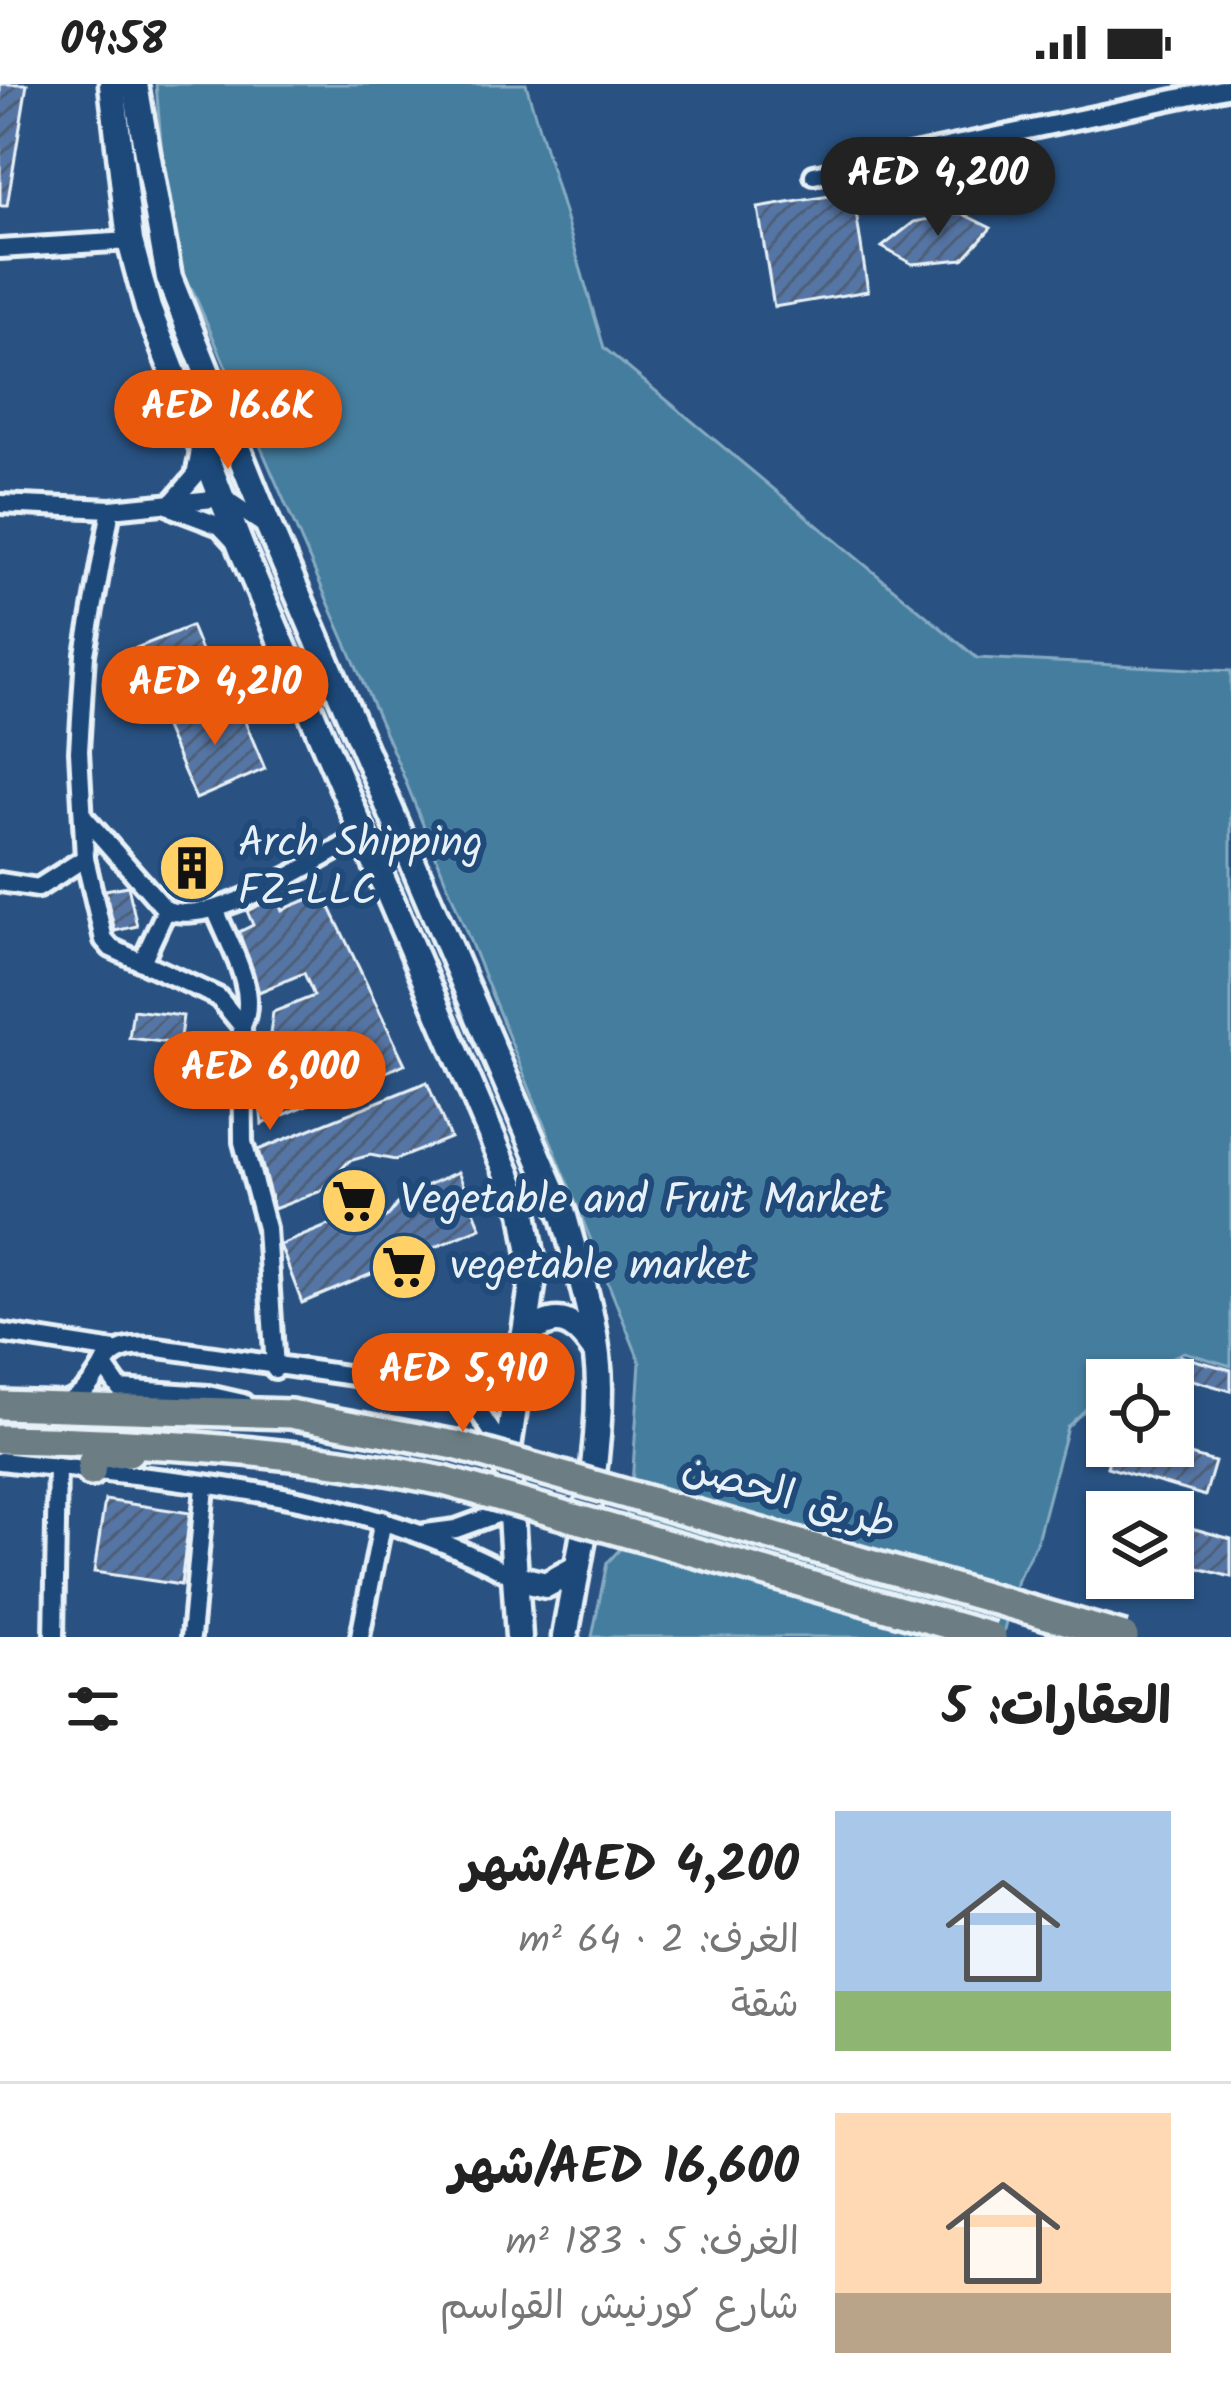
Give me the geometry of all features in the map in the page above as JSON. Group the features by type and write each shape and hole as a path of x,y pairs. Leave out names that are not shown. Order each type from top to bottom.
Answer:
{"main road":[{"path":"112,84 130,241 148,308 242,550 524,1212 534,1272 507,1455 519,1637"},
{"path":"135,84 170,278 269,527 564,1216 596,1352 595,1460 565,1637"},
{"path":"523,1338 543,1320 567,1320 596,1352"},
{"name":"طريق الحصن","path":"0,1405 290,1414 455,1445 1124,1637"},
{"name":"طريق الحصن","path":"0,1439 186,1442 270,1450 444,1481 992,1637"},
{"path":"91,1472 101,1454 119,1452 444,1481"},
{"path":"516,1578 546,1585 577,1568"}],"street":[{"path":"814,175 1231,87"},
{"path":"0,249 130,241"},
{"path":"169,506 195,476 202,445"},
{"path":"0,504 111,509 224,498 269,527"},
{"path":"169,506 220,526 242,550"},
{"path":"111,509 85,654 79,752 85,858 104,940 218,997 242,1026"},
{"path":"86,818 166,910 181,914 216,911 364,835"},
{"path":"0,883 38,888 85,858"},
{"path":"142,962 166,910"},
{"path":"216,911 245,985 243,1142 266,1228 275,1369"},
{"path":"0,1333 108,1358 152,1347 275,1369 443,1389 477,1409 507,1455"},
{"path":"443,1389 477,1377 523,1338"},
{"path":"57,1406 93,1387 108,1358"},
{"path":"108,1358 120,1389 208,1395 290,1414"},
{"path":"0,1461 206,1487 382,1520 425,1534 516,1578"},
{"path":"39,1637 54,1630 57,1467"},
{"path":"191,1637 206,1487"},
{"path":"425,1534 456,1529 508,1510"},
{"path":"360,1637 382,1520"}],"shaded area":[{"path":"156,84 526,84 604,348 977,658 1231,671 1231,1366 1184,1352 1168,1359 1086,1359 1086,1409 1067,1427 1036,1544 1017,1580 1002,1637 592,1637 607,1563 620,1549 632,1485 640,1362 399,765 192,289 184,291 168,225"},
{"path":"204,658 222,703 170,725 150,681"}],"building":[{"path":"0,84 27,84 7,206 0,206"},
{"path":"853,192 868,291 774,307 758,208"},
{"path":"961,213 991,228 963,259 912,264 882,247 914,222"},
{"path":"191,626 204,658 150,681 136,648"},
{"path":"235,698 265,769 196,799 165,728"},
{"name":"Arch Shipping FZ-LLC","path":"199,841 217,883 185,896 168,854"},
{"path":"128,886 137,926 115,931 105,890"},
{"path":"323,893 405,1064 262,1124 255,1052 268,1049 273,1012 314,996 304,973 259,992 239,932 253,925 247,911 277,897 282,910"},
{"path":"133,1010 183,1016 179,1044 129,1038"},
{"path":"427,1082 450,1138 395,1160 370,1155 349,1161 321,1191 274,1209 258,1150"},
{"path":"458,1172 481,1228 302,1303 280,1245 329,1225 370,1226 389,1215 404,1195"},
{"path":"1194,1360 1231,1370 1231,1391 1194,1380"},
{"path":"1194,1456 1215,1462 1205,1496 1107,1467 1194,1467"},
{"path":"105,1500 190,1513 181,1585 94,1572"},
{"path":"1194,1529 1231,1539 1231,1577 1194,1567"}],"place":[{"name":"Arch Shipping FZ-LLC","path":"192,868"},
{"name":"Vegetable and Fruit Market","path":"354,1201"},
{"name":"vegetable market","path":"404,1267"}]}
